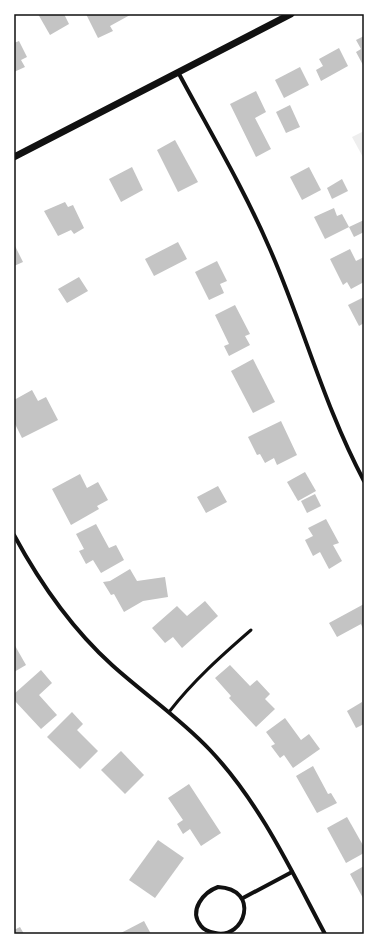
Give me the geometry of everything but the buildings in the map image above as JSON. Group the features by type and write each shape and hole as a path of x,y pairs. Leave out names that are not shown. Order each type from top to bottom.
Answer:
{"street":[{"path":"14,157 291,14"},
{"path":"178,72 269,247 289,296 326,397 364,481"},
{"path":"14,535 44,587 80,632 111,664 190,730 228,771 260,815 325,934"},
{"path":"243,898 292,872"},
{"path":"218,887 228,888 237,892 243,898 245,910 242,920 236,927 228,932 218,934 201,926 197,908 201,898 209,890 218,887"}],"lane":[{"path":"169,712 186,690 213,662 251,630"}],"shaded area":[{"path":"364,131 364,159 352,137"}]}
